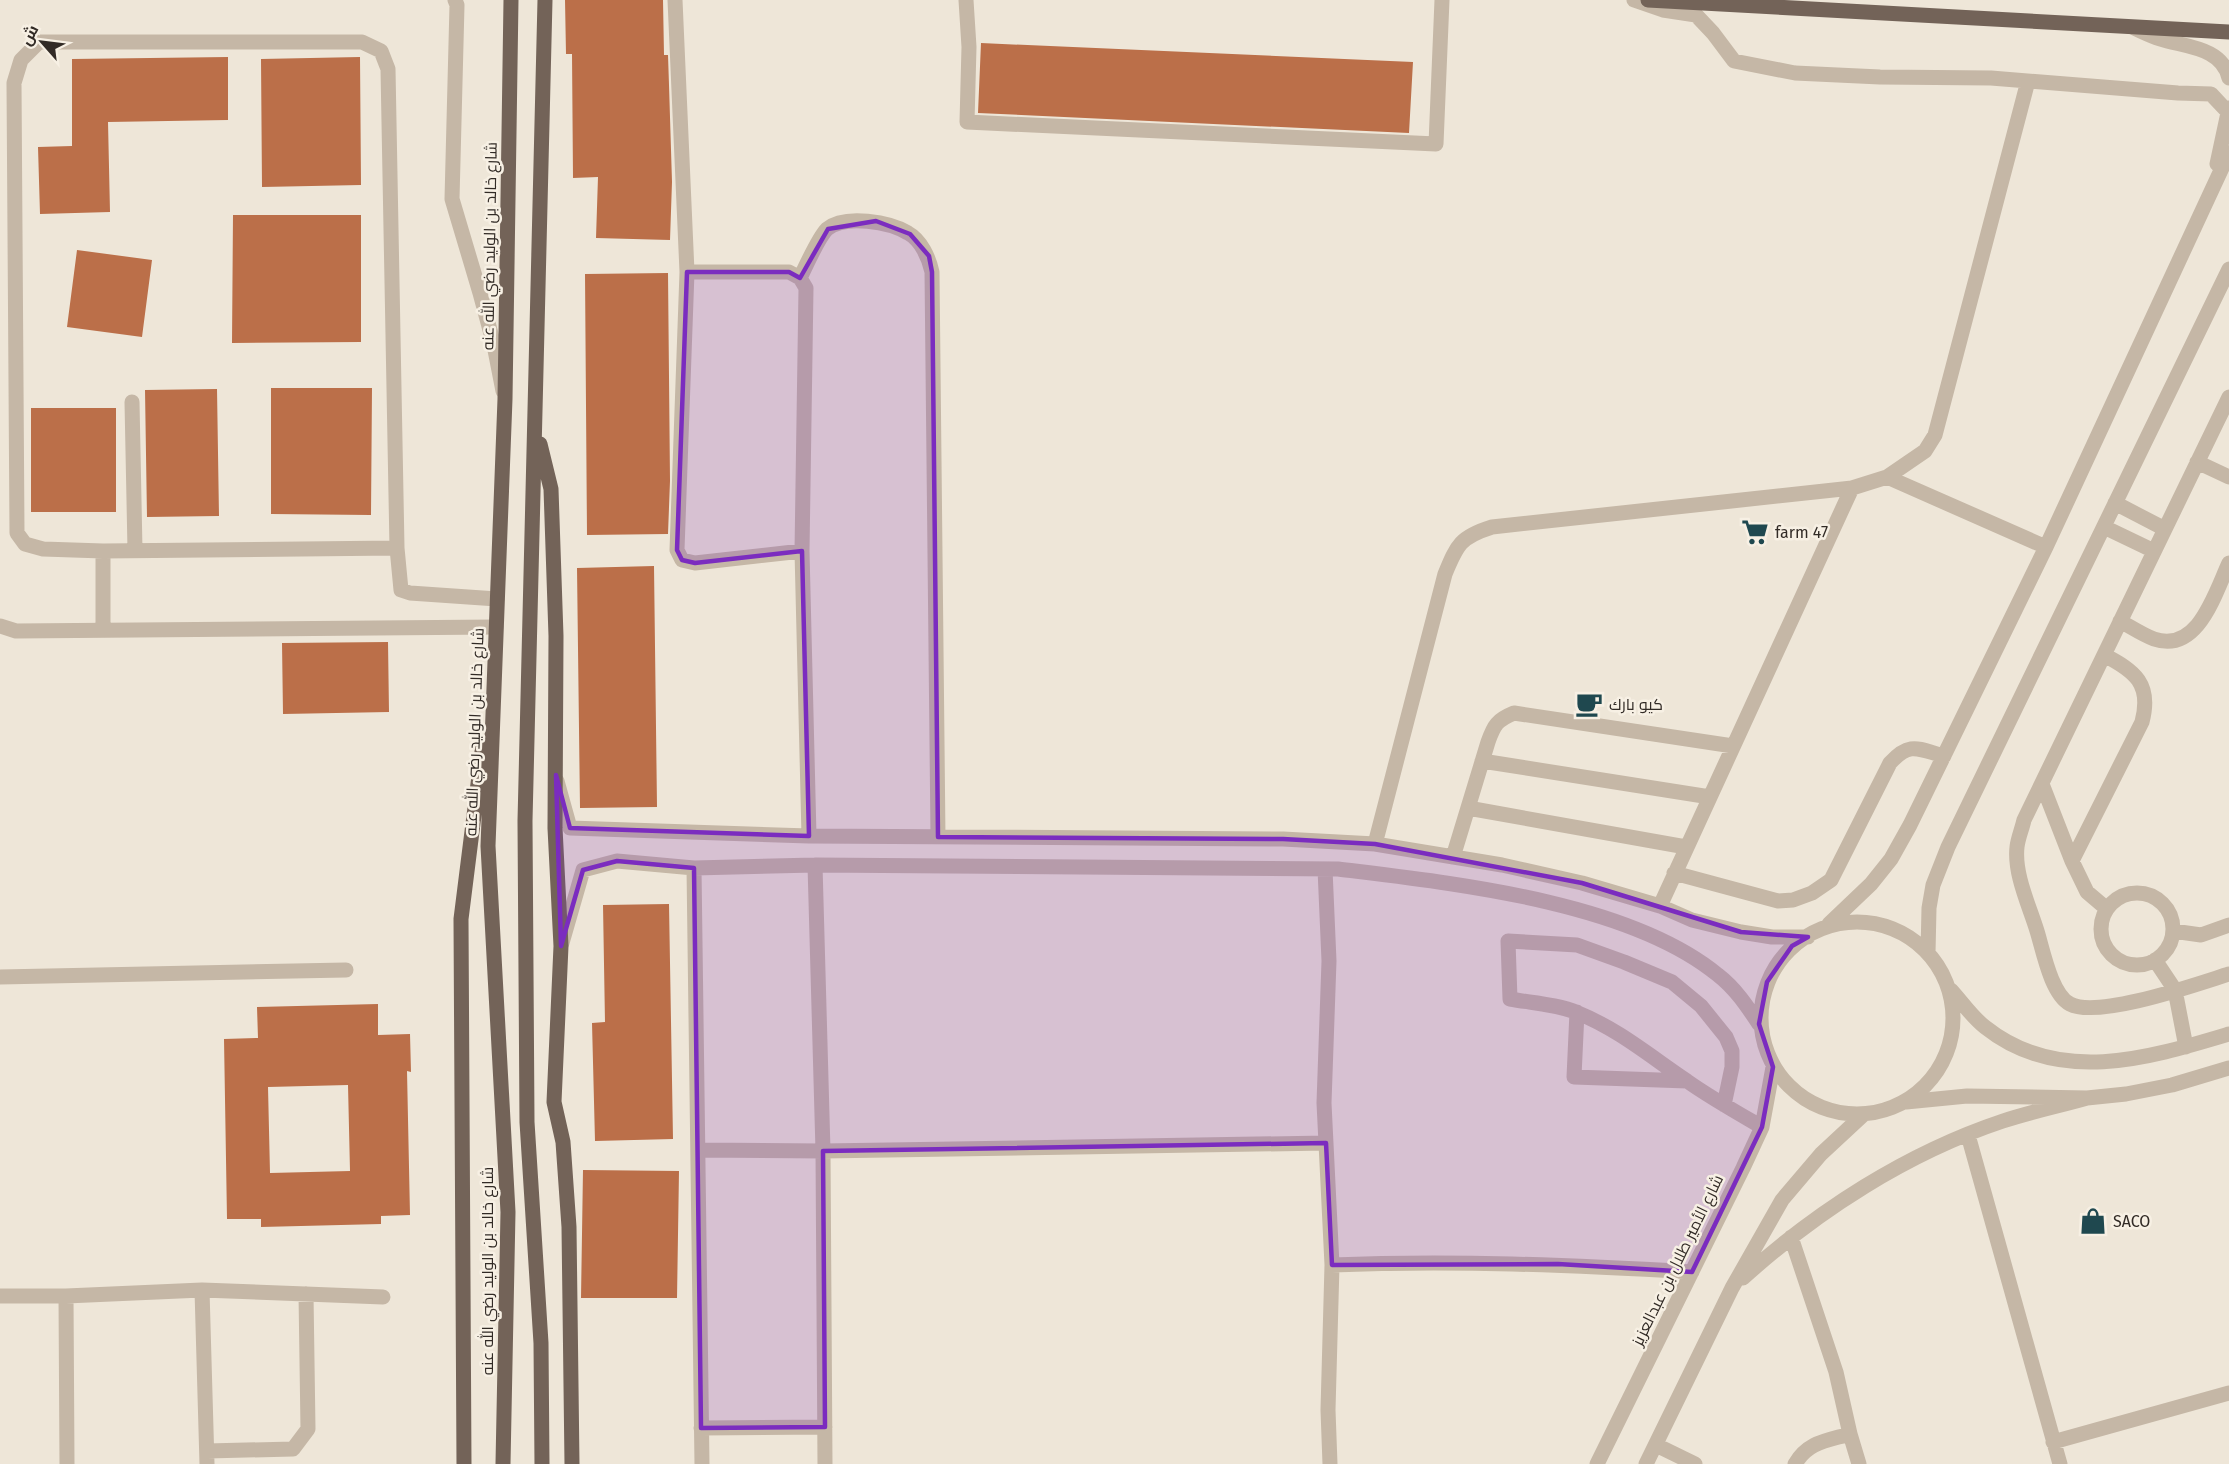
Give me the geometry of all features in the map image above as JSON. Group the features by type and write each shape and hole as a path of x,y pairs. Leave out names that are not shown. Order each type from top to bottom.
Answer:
{"main road":[{"name":"شارع خالد بن الوليد رضي الله عنه","path":"504,1464 508,1212 488,846 505,399 511,0"},
{"path":"1648,0 2229,32"},
{"path":"542,1464 541,1344 527,1122 525,821 546,1"},
{"path":"535,424 551,489 556,636 555,828 561,946 554,1102 563,1142 568,1227 572,1464"},
{"path":"464,1464 461,919 496,632"}],"street":[{"path":"455,0 457,5 452,199 483,303 505,399"},
{"path":"675,0 687,272 677,550 682,560 695,563 802,551"},
{"path":"966,0 969,47 967,122 1436,144 1442,0"},
{"path":"1634,0 1663,10 1696,15 1734,61 1795,73 1880,77 1991,78 2211,94 2229,110 2211,192"},
{"path":"2131,27 2160,39 2198,48 2216,57 2229,78"},
{"path":"397,548 103,551 43,549 25,544 17,533 14,83 21,60 39,42 362,42 381,51 388,69 397,548 401,590 410,593 497,600"},
{"path":"1375,844 1445,574 1454,550 1470,534 1492,527 1852,488 1887,477 1925,451 1935,435 2028,81"},
{"path":"1759,1024 1767,982 1778,963 1792,946 1829,924 1871,884 1891,859 2046,547 2229,153"},
{"path":"800,278 828,229 847,222 876,221 910,234 929,256 932,272 938,837"},
{"path":"1928,953 1929,908 1933,885 1948,847 2229,269"},
{"path":"687,272 789,272 800,278 806,288 802,551 809,836"},
{"path":"2229,397 2024,820 2017,847 2019,874 2054,987 2068,1004 2084,1008 2104,1007 2229,974"},
{"path":"132,402 135,550"},
{"path":"2197,462 2229,477"},
{"path":"1887,477 2046,547"},
{"path":"1660,906 1852,488"},
{"path":"2115,504 2165,529"},
{"path":"2104,527 2154,551"},
{"path":"103,551 103,630"},
{"path":"2120,621 2154,639 2172,641 2188,635 2200,622 2229,564"},
{"path":"0,626 16,631 496,632"},
{"path":"2072,861 2142,722 2146,709 2145,694 2139,680 2127,667 2104,655"},
{"path":"1453,857 1482,761 1493,729 1500,718 1514,714 1733,746"},
{"path":"1674,873 1778,901 1793,900 1812,893 1831,880 1890,763 1900,751 1911,747 1944,756"},
{"path":"1482,761 1710,797"},
{"path":"556,776 570,828 809,836 1283,839 1375,844 1582,883 1660,906 1692,920 1741,932 1772,937 1808,937"},
{"path":"2042,784 2072,861 2087,892 2108,909"},
{"path":"1468,808 1686,847"},
{"path":"561,946 583,870 617,861 694,868 815,865 1325,869 1406,877 1497,892 1569,908 1624,924 1677,947 1718,975 1738,995 1759,1024 1764,1046 1773,1067 1802,1098 1821,1107 1863,1115 1885,1111 1906,1102 1967,1096 2087,1098 2126,1094 2229,1068"},
{"path":"815,865 823,1151 825,1464"},
{"path":"694,868 702,1464"},
{"path":"1325,869 1329,962 1324,1103 1332,1265 1328,1410 1330,1464"},
{"path":"2137,893 2159,900 2168,909 2173,931 2171,943 2164,954 2144,964 2132,965 2120,961 2111,954 2102,932 2103,921 2108,909 2115,901 2126,895 2137,893"},
{"path":"1829,924 1851,920 1893,927 1911,937 1941,968 1950,989 1954,1012 1947,1053 1936,1072 1906,1102"},
{"path":"2173,931 2200,934 2229,925"},
{"path":"1724,1105 1732,1067 1732,1051 1726,1037 1701,1006 1672,982 1577,945 1508,941 1510,999 1577,1012 1610,1029 1687,1082 1724,1105 1762,1126"},
{"path":"2155,960 2175,990 2186,1047"},
{"path":"0,977 346,970"},
{"path":"1950,989 1984,1026 2012,1044 2049,1058 2120,1062 2164,1053 2229,1034"},
{"path":"1577,1012 1574,1077 1687,1082"},
{"name":"شارع الأمير طلال بن عبدالعزيز","path":"1597,1464 1762,1126 1773,1067"},
{"path":"1732,1288 1774,1250 1837,1205 1943,1144 2004,1121 2087,1098"},
{"path":"1649,1463 1732,1288 1782,1200 1821,1154 1863,1115"},
{"path":"1968,1135 2060,1464"},
{"path":"699,1150 823,1151 1326,1143"},
{"path":"1791,1237 1836,1372 1859,1464"},
{"path":"1332,1265 1558,1264 1692,1272"},
{"path":"202,1290 207,1458 293,1449 308,1430 306,1294"},
{"path":"0,1296 66,1296 202,1290 383,1297"},
{"path":"66,1296 67,1464"},
{"path":"2053,1442 2229,1393"},
{"path":"701,1428 825,1427"},
{"path":"1795,1464 1803,1452 1811,1446 1850,1434"},
{"path":"1656,1445 1695,1464"}],"highlighted area":[{"path":"876,221 910,234 929,256 932,272 938,837 1283,839 1375,844 1582,883 1741,932 1808,937 1792,946 1767,982 1759,1024 1773,1067 1762,1127 1692,1272 1558,1264 1332,1265 1326,1143 823,1151 825,1427 701,1428 694,868 617,861 583,870 561,946 556,775 570,828 809,836 802,551 695,563 682,560 677,550 687,272 789,272 800,278 828,229"}],"building":[{"path":"565,0 663,0 664,55 668,55 672,182 670,240 596,238 598,177 573,178 572,54 566,54"},
{"path":"981,43 1413,62 1409,133 978,113"},
{"path":"228,57 228,120 108,122 110,212 40,214 38,147 72,146 72,59"},
{"path":"360,57 361,185 262,187 261,59"},
{"path":"233,215 361,215 361,342 232,343"},
{"path":"77,250 152,260 142,337 67,327"},
{"path":"668,273 670,481 668,534 587,535 585,274"},
{"path":"271,388 372,388 371,515 271,514"},
{"path":"217,389 219,516 147,517 145,390"},
{"path":"31,408 116,408 116,512 31,512"},
{"path":"654,566 657,807 580,808 577,568"},
{"path":"388,642 389,712 283,714 282,643"},
{"path":"669,904 673,1139 595,1141 592,1023 605,1022 603,905"},
{"path":"378,1004 378,1035 410,1034 411,1072 407,1071 410,1215 381,1216 381,1224 261,1227 261,1219 227,1219 224,1039 258,1038 257,1007","holes":["348,1085 350,1171 270,1173 268,1087"]},
{"path":"583,1170 679,1171 677,1298 581,1298"}],"place":[{"name":"farm 47","path":"1755,532"},
{"name":"كيو بارك","path":"1589,704"},
{"name":"SACO","path":"2093,1221"}]}
